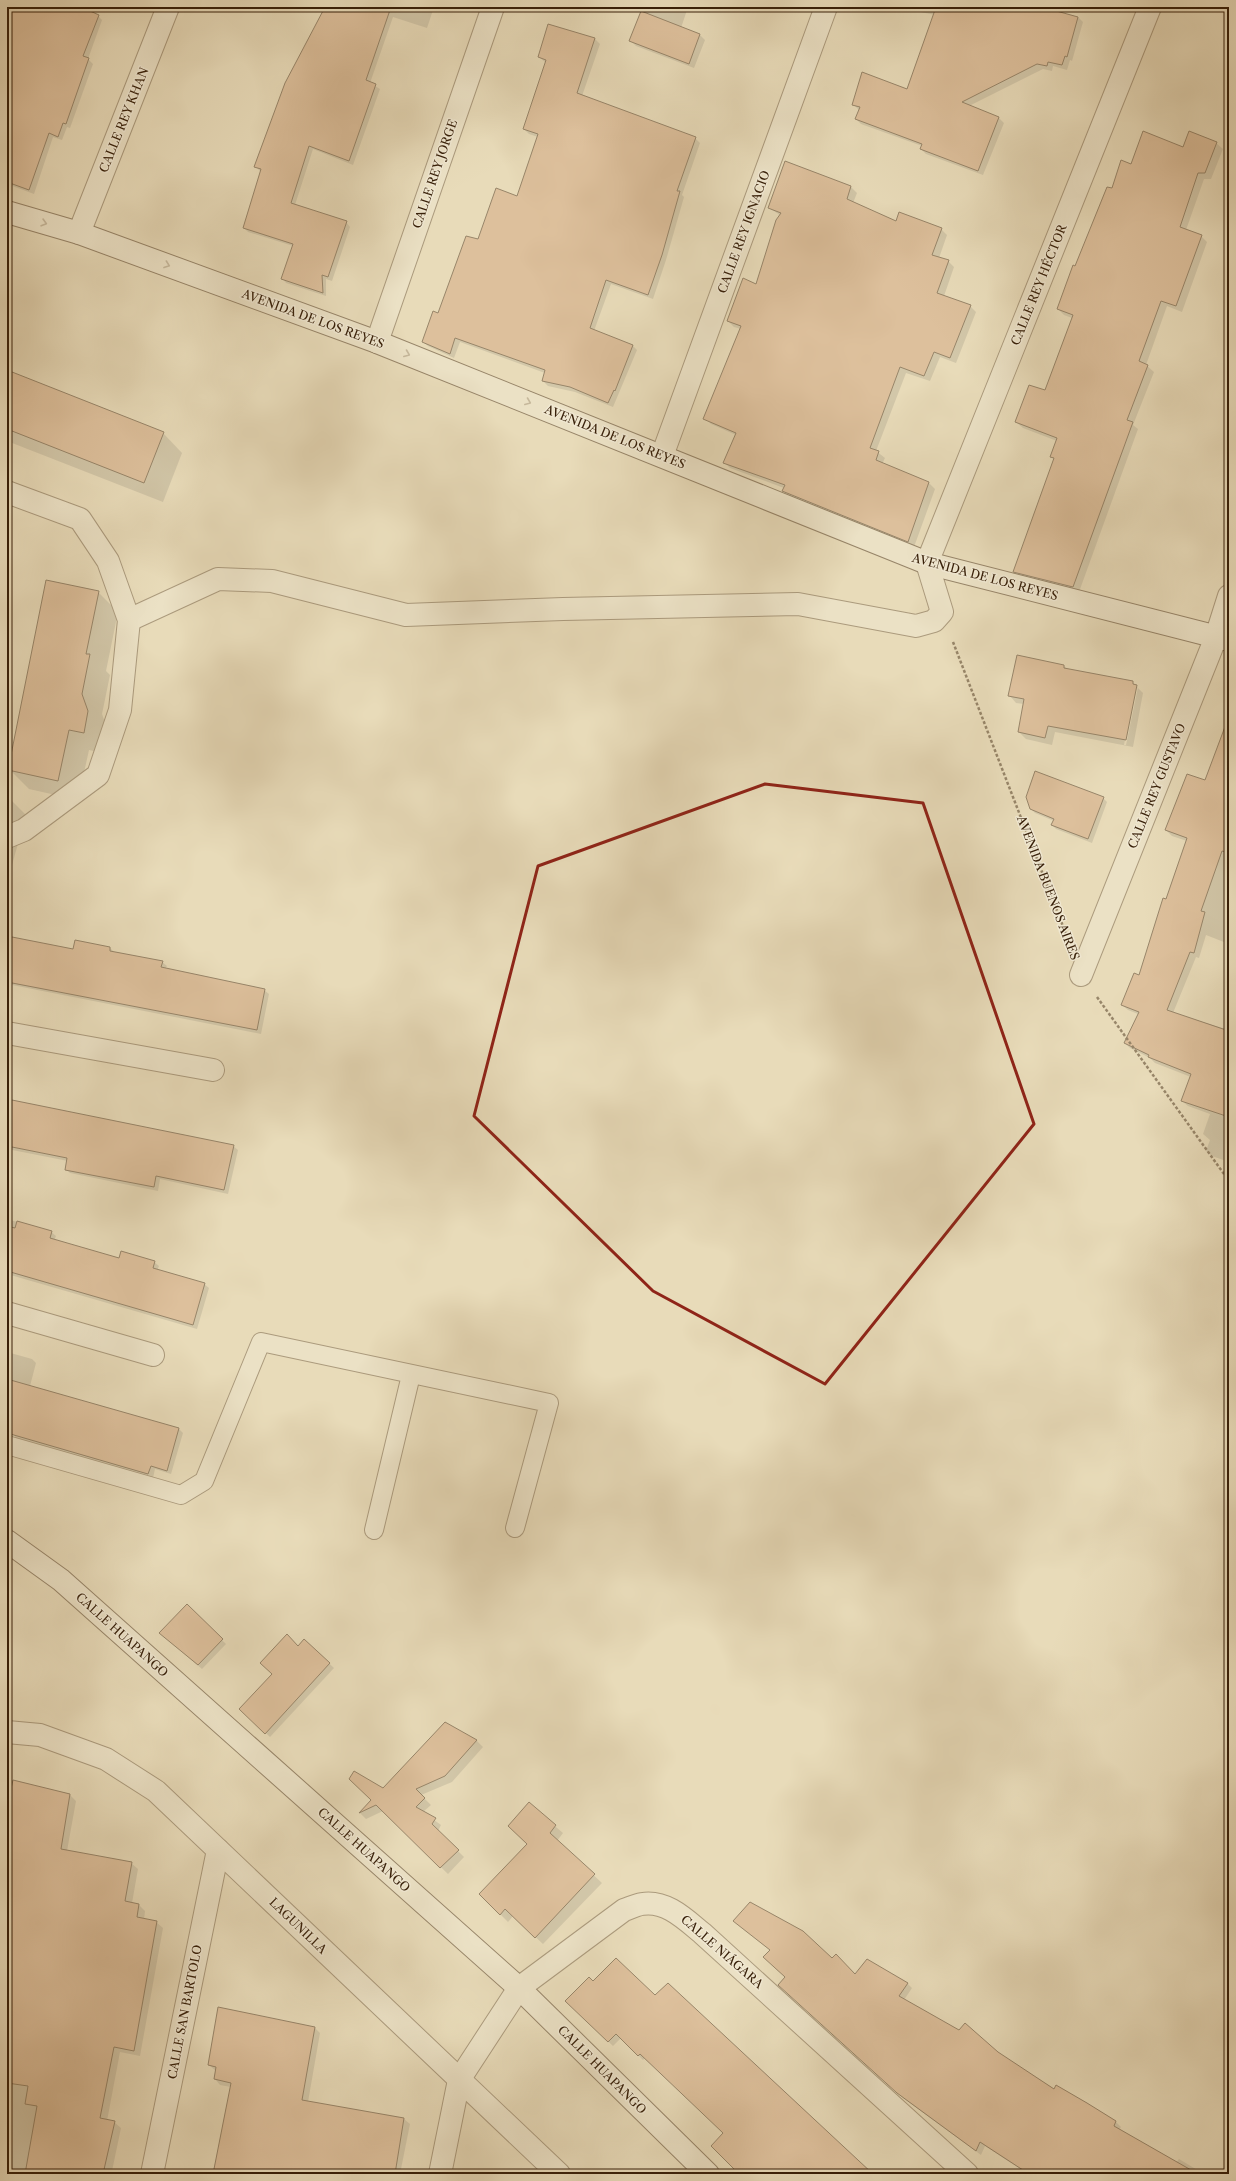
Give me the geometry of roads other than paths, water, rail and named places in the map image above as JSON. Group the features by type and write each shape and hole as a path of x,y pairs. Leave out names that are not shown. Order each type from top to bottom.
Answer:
{"street":[{"name":"CALLE REY KHAN","path":"79,233 168,7"},
{"name":"CALLE REY JORGE","path":"377,342 493,7"},
{"name":"CALLE REY IGNACIO","path":"662,456 826,7"},
{"name":"CALLE REY HÉCTOR","path":"927,563 1150,7"},
{"name":"AVENIDA DE LOS REYES","path":"7,212 79,233 377,342 927,563 1222,639"},
{"path":"7,492 80,519 108,561 129,620 120,710 98,775 24,830 7,837"},
{"path":"129,620 218,579 272,581 406,615 563,609 798,604 916,626 934,621 942,612 927,563"},
{"name":"CALLE REY GUSTAVO","path":"1081,975 1222,639 1229,596"},
{"path":"7,1033 213,1070"},
{"path":"7,1313 153,1355"},
{"name":"CALLE HUAPANGO","path":"7,1541 61,1580 519,1988 708,2174"},
{"name":"LAGUNILLA","path":"7,1732 40,1735 106,1759 156,1791 558,2174"},
{"name":"CALLE SAN BARTOLO","path":"152,2174 218,1850"},
{"name":"CALLE NIÁGARA","path":"459,2080 519,1988 624,1910 642,1904 660,1904 677,1913 702,1933 967,2174"},
{"path":"440,2174 459,2080"}],"lane":[{"path":"7,1445 181,1495 204,1481 261,1342 411,1375 549,1403 515,1528"},
{"path":"374,1530 411,1375"}]}
